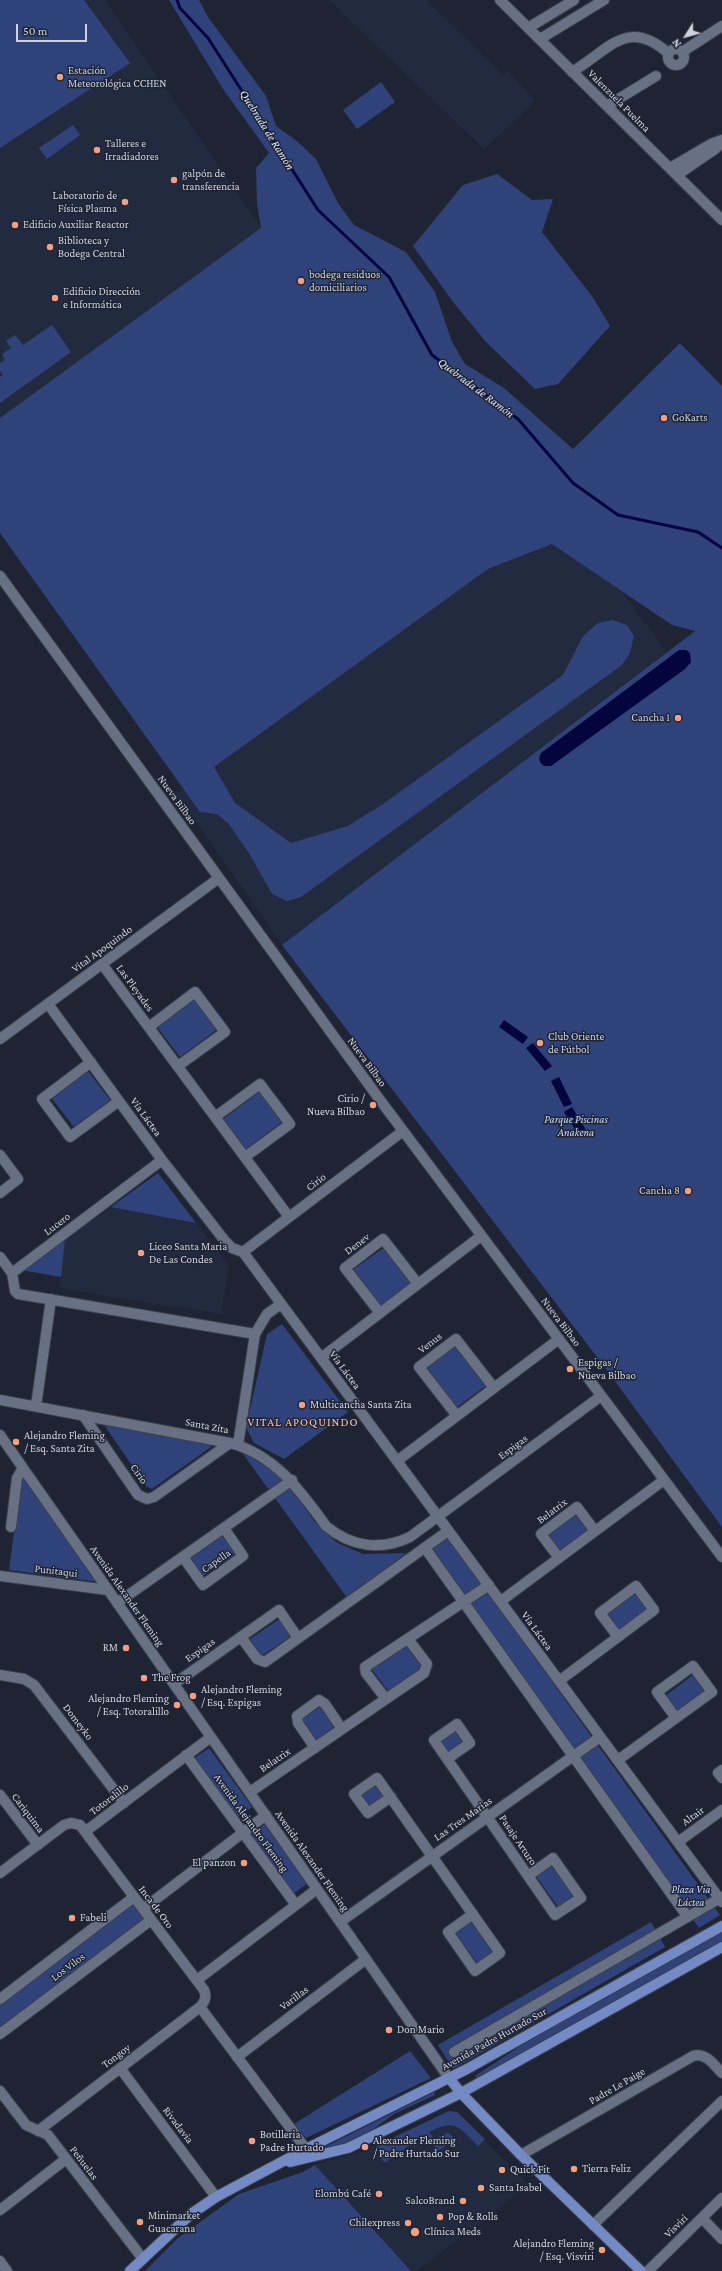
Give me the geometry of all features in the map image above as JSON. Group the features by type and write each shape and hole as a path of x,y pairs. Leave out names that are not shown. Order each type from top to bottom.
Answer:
{"main road":[{"name":"Avenida Padre Hurtado Sur","path":"130,2271 191,2214 216,2196 275,2167 306,2149 449,2078 722,1926"},
{"name":"Avenida Padre Hurtado Sur","path":"275,2167 348,2148 461,2093 722,1947"},
{"name":"Avenida Alexander Fleming","path":"449,2078 461,2093 521,2155 641,2271"}],"street":[{"name":"Valenzuela Puelma","path":"500,0 722,220"},
{"path":"528,28 574,0"},
{"path":"540,39 604,0"},
{"path":"572,72 630,36 642,37 652,41 668,53 669,61 677,65 683,60 682,52 722,26"},
{"path":"607,106 656,76"},
{"path":"673,172 715,149 722,141"},
{"name":"Nueva Bilbao","path":"0,576 403,1131 722,1557"},
{"name":"Vital Apoquindo","path":"0,1039 219,878"},
{"name":"Las Pleyades","path":"102,964 289,1217"},
{"name":"Las Pleyades","path":"148,1026 195,992 224,1032 178,1066"},
{"name":"Vía Láctea","path":"48,1004 162,1160 225,1241 232,1248 242,1252 721,1899"},
{"name":"Vía Láctea","path":"91,1062 42,1099 70,1137 119,1100"},
{"path":"215,1117 260,1084 286,1118 290,1124 245,1157"},
{"name":"Cirio","path":"242,1252 403,1131"},
{"path":"0,1155 18,1179 0,1192"},
{"name":"Lucero","path":"12,1273 162,1160"},
{"path":"321,1358 481,1236"},
{"name":"Denev","path":"380,1313 345,1268 364,1253 383,1239 418,1284"},
{"path":"0,1257 12,1273 15,1291 18,1294 255,1334"},
{"path":"36,1406 51,1300"},
{"path":"234,1444 255,1334 267,1314 281,1304"},
{"name":"Venus","path":"456,1416 419,1367 456,1339 494,1388"},
{"path":"397,1461 559,1339"},
{"name":"Espigas","path":"438,1517 601,1396"},
{"name":"Santa Zita","path":"0,1400 234,1444 271,1462 292,1480 326,1526 341,1537 358,1544 376,1546 395,1543 410,1537 438,1517"},
{"name":"Cirio","path":"83,1415 138,1495 147,1500 154,1497 234,1444"},
{"name":"Avenida Alexander Fleming","path":"0,1435 449,2078"},
{"path":"11,1526 17,1478 23,1468"},
{"name":"Capella","path":"117,1603 292,1480"},
{"path":"501,1602 664,1480"},
{"name":"Belatrix","path":"559,1558 541,1534 547,1529 577,1507 595,1531"},
{"name":"Capella","path":"183,1556 203,1585 243,1556 224,1528"},
{"path":"240,1637 257,1659 265,1662 448,1531"},
{"path":"425,1548 687,1916"},
{"name":"Punitaqui","path":"0,1576 108,1590"},
{"path":"386,1699 366,1673 365,1667 489,1585"},
{"path":"559,1681 618,1637 654,1610 636,1586 600,1613 618,1637"},
{"name":"Espigas","path":"174,1684 279,1610 298,1638"},
{"name":"Belatrix","path":"250,1792 424,1673 427,1664 408,1639"},
{"path":"618,1760 712,1692 693,1666 657,1692 676,1718"},
{"name":"Domeyko","path":"0,1675 24,1679 34,1685 124,1803"},
{"path":"314,1748 298,1723 297,1716 319,1700 325,1704 342,1730"},
{"name":"Totoralillo","path":"0,1873 67,1824 80,1824 86,1831 211,1737"},
{"name":"Las Tres Marias","path":"340,1922 600,1737"},
{"name":"Avenida Alejandro Fleming","path":"186,1755 296,1905"},
{"name":"Pasaje Arturo","path":"447,1759 487,1817 555,1915 581,1898 553,1858 528,1876"},
{"path":"722,1770 718,1773 722,1778"},
{"name":"Cariquima","path":"0,1795 38,1845"},
{"path":"391,1797 473,1914 500,1953 475,1971 448,1932 473,1914"},
{"name":"Altair","path":"678,1842 722,1810"},
{"path":"143,1909 266,1815"},
{"name":"Inca de Oro","path":"86,1831 90,1839 204,1990 203,2002 237,2057 306,2149"},
{"path":"197,1980 317,1889"},
{"name":"Los Vilos","path":"0,1999 134,1898"},
{"name":"Avenida Padre Hurtado Sur","path":"454,2052 687,1916 721,1899"},
{"name":"Los Vilos","path":"0,2034 151,1920"},
{"name":"Varillas","path":"237,2057 366,1959"},
{"name":"Tongoy","path":"38,2131 203,2002"},
{"name":"Padre Le Paige","path":"521,2155 693,2056 699,2055 706,2057 722,2073"},
{"name":"Rivadavia","path":"120,2068 216,2196"},
{"name":"Peñuelas","path":"0,2091 24,2122 38,2131 48,2135 143,2259"},
{"path":"594,2225 722,2101"},
{"path":"0,2210 66,2159"},
{"name":"Visviri","path":"648,2271 722,2198"},
{"path":"702,2218 722,2239"},
{"path":"0,2261 7,2271"}],"shaded area":[{"path":"0,0 105,0 261,228 0,418"},
{"path":"329,0 426,0 503,75 507,70 535,101 484,149"},
{"path":"552,544 621,591 667,652 282,945 176,793 488,569"},
{"path":"679,650 686,650 690,653 691,662 685,669 551,766 544,766 541,763 539,759 541,753"},
{"path":"504,1020 528,1037 523,1044 499,1027"},
{"path":"533,1043 552,1066 545,1071 526,1048"},
{"path":"559,1077 572,1104 564,1107 551,1081"},
{"path":"572,1107 587,1132 580,1137 564,1112"},
{"name":"Liceo Santa Maria De Las Condes","path":"158,1173 229,1266 221,1314 59,1288 65,1239"},
{"path":"449,2111 457,2112 529,2185 417,2271 411,2271 315,2165 361,2152"}],"green space":[{"path":"0,0 84,0 130,63 0,148"},
{"name":"Parque Piscinas Anakena","path":"169,0 199,0 208,17 266,96 276,126 297,141 316,159 338,203 354,225 406,252 435,292 452,342 465,364 504,388 573,449 680,343 722,386 722,1527 603,1365 282,945 695,631 672,625 552,544 488,569 214,767 235,803 291,843 348,826 383,804 563,675 583,636 598,623 613,620 627,625 634,636 630,653 622,665 301,897 287,901 272,894 249,853 228,823 217,814 200,812 0,533 0,418 261,228 257,204 256,168 269,153 223,89"},
{"path":"381,82 395,102 357,129 343,110"},
{"path":"73,125 80,135 47,159 39,148"},
{"path":"497,174 532,200 553,199 542,232 592,296 610,326 558,384 535,389 486,342 453,302 413,246 463,185"},
{"path":"52,325 71,352 0,403 0,377 3,375 0,371 0,363 5,360 2,354 11,348 6,341 15,335 23,345"},
{"path":"196,998 219,1028 180,1057 157,1027"},
{"path":"88,1071 110,1100 74,1127 52,1099"},
{"path":"259,1092 282,1122 245,1150 222,1120"},
{"path":"158,1173 196,1223 111,1207"},
{"path":"65,1239 61,1277 21,1270"},
{"path":"386,1246 414,1285 380,1310 351,1271"},
{"path":"282,1324 348,1412 284,1459 254,1443 246,1427 267,1334"},
{"path":"457,1344 488,1384 456,1408 425,1369"},
{"path":"102,1422 215,1444 152,1489 147,1487"},
{"path":"238,1447 258,1457 275,1472 296,1495 315,1522 336,1542 363,1554 406,1553 348,1599"},
{"path":"22,1470 99,1582 9,1570"},
{"path":"576,1513 589,1530 560,1552 548,1535"},
{"path":"220,1533 235,1554 203,1576 188,1554"},
{"name":"Plaza Via Láctea","path":"448,1537 720,1915 699,1928 431,1551"},
{"path":"635,1593 648,1609 619,1631 606,1614"},
{"path":"281,1618 293,1635 261,1656 250,1639"},
{"path":"404,1644 422,1667 389,1692 371,1668"},
{"path":"694,1674 707,1690 678,1712 665,1696"},
{"path":"320,1707 336,1729 316,1743 300,1720"},
{"path":"455,1730 464,1742 448,1753 439,1741"},
{"path":"209,1748 252,1807 237,1818 193,1759"},
{"path":"376,1785 385,1797 369,1808 361,1796"},
{"path":"265,1824 308,1883 293,1894 250,1835"},
{"path":"551,1865 574,1896 558,1907 536,1876"},
{"path":"134,1904 147,1919 0,2028 0,2003"},
{"path":"471,1922 493,1953 478,1964 455,1933"},
{"path":"651,1922 665,1947 453,2069 438,2045"},
{"path":"722,1932 722,1941 477,2078 475,2076 531,2039 578,2011"},
{"path":"410,2051 431,2078 306,2138 294,2124"},
{"path":"434,2092 435,2095 394,2114 365,2135 338,2146 315,2152"},
{"path":"449,2111 457,2112 485,2139 478,2146 461,2130 451,2125 445,2126 429,2132 434,2139 448,2133 453,2137 453,2140 440,2150 437,2150 427,2135 424,2135 386,2162 383,2161 376,2146"},
{"path":"315,2165 411,2271 145,2271 178,2238 239,2194 303,2172"}],"waterway":[{"name":"Quebrada de Ramón","path":"177,0 180,8 208,38 318,210 389,277 432,355 518,419 573,483 618,515 698,532 722,548"}],"place":[{"name":"Estación Meteorológica CCHEN","path":"60,77"},
{"name":"Talleres e Irradiadores","path":"97,150"},
{"name":"galpón de transferencia","path":"174,180"},
{"name":"Laboratorio de Física Plasma","path":"125,202"},
{"name":"Edificio Auxiliar Reactor","path":"15,225"},
{"name":"Biblioteca y Bodega Central","path":"50,247"},
{"name":"bodega residuos domiciliarios","path":"301,281"},
{"name":"Edificio Dirección e Informática","path":"55,298"},
{"name":"GoKarts","path":"664,418"},
{"name":"Cancha 1","path":"678,718"},
{"name":"Club Oriente de Fútbol","path":"540,1043"},
{"name":"Cirio / Nueva Bilbao","path":"373,1105"},
{"name":"Cancha 8","path":"688,1191"},
{"name":"Liceo Santa Maria De Las Condes","path":"141,1253"},
{"name":"Espigas / Nueva Bilbao","path":"570,1369"},
{"name":"Multicancha Santa Zita","path":"302,1405"},
{"name":"Alejandro Fleming / Esq. Santa Zita","path":"16,1442"},
{"name":"RM","path":"126,1648"},
{"name":"The Frog","path":"144,1678"},
{"name":"Alejandro Fleming / Esq. Espigas","path":"193,1696"},
{"name":"Alejandro Fleming / Esq. Totoralillo","path":"177,1705"},
{"name":"El panzon","path":"244,1863"},
{"name":"Fabeli","path":"72,1918"},
{"name":"Don Mario","path":"389,2030"},
{"name":"Botilleria Padre Hurtado","path":"252,2141"},
{"name":"Alexander Fleming / Padre Hurtado Sur","path":"365,2147"},
{"name":"Tierra Feliz","path":"574,2169"},
{"name":"Quick Fit","path":"502,2170"},
{"name":"Santa Isabel","path":"481,2188"},
{"name":"Elombú Café","path":"379,2194"},
{"name":"SalcoBrand","path":"463,2201"},
{"name":"Pop & Rolls","path":"440,2217"},
{"name":"Minimarket Guacarana","path":"140,2222"},
{"name":"Chilexpress","path":"408,2223"},
{"name":"Clínica Meds","path":"415,2232"},
{"name":"Alejandro Fleming / Esq. Visviri","path":"602,2250"}],"district":[{"name":"VITAL APOQUINDO","path":"303,1422"}]}
